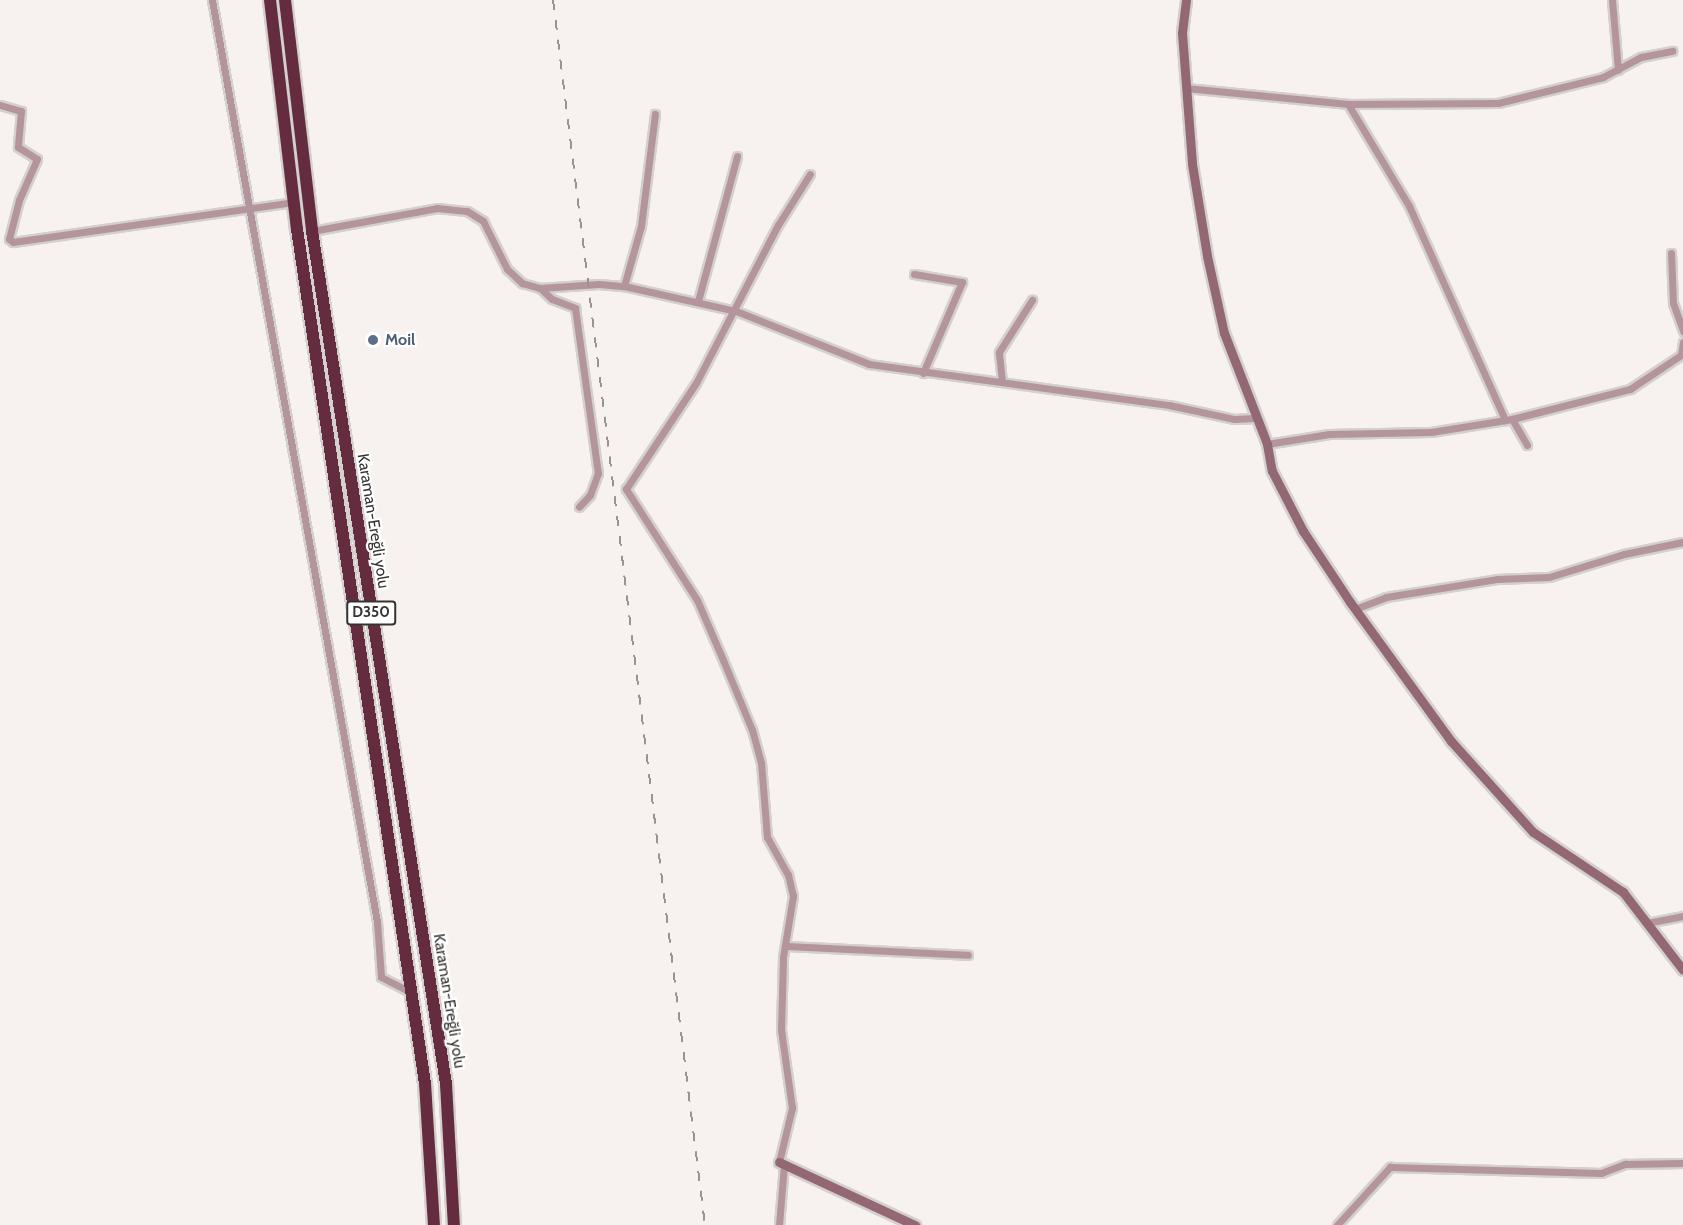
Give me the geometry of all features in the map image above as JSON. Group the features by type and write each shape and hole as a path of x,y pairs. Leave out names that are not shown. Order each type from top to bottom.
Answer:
{"highway":[{"name":"Karaman-Ereğli yolu","path":"270,0 293,202 409,991 425,1083 434,1225"},
{"name":"Karaman-Ereğli yolu","path":"285,0 312,231 446,1084 454,1225"}],"street":[{"path":"212,0 252,210 377,922 381,977 409,991"},
{"path":"1186,0 1182,33 1186,88 1206,256 1224,333 1267,444 1272,471 1298,521 1355,609 1451,741 1488,785 1533,832 1623,892 1683,970"},
{"path":"1612,0 1618,70"},
{"path":"1186,88 1348,104 1498,103 1618,70 1641,57 1672,51"},
{"path":"1348,104 1409,206 1508,420 1527,446"},
{"path":"0,105 21,111 18,147 37,159 19,200 9,239 13,242 252,210 293,202"},
{"path":"624,286 641,226 655,114"},
{"path":"698,301 737,156"},
{"path":"779,1225 781,1163 792,1108 781,1030 785,946 793,896 788,875 767,837 761,763 752,730 697,600 626,489 673,421 736,311 778,225 810,174"},
{"path":"312,231 437,208 466,211 483,221 507,269 522,283 540,288 599,284 624,286 736,311 868,364 1169,405 1234,419 1255,418"},
{"path":"1671,253 1673,303 1683,331"},
{"path":"914,274 962,282 923,373"},
{"path":"540,288 552,299 575,308 598,473 590,495 579,507"},
{"path":"1002,382 999,352 1032,300"},
{"path":"1267,444 1329,434 1431,432 1508,420 1630,389 1681,354 1683,342"},
{"path":"1355,609 1386,597 1497,579 1549,577 1624,554 1683,542"},
{"path":"1647,923 1683,916"},
{"path":"785,946 968,955"},
{"path":"781,1163 915,1225"},
{"path":"1337,1225 1390,1167 1601,1173 1625,1164 1683,1163"}],"railway":[{"path":"553,0 705,1225"}],"place":[{"name":"Moil","path":"373,340"}]}
